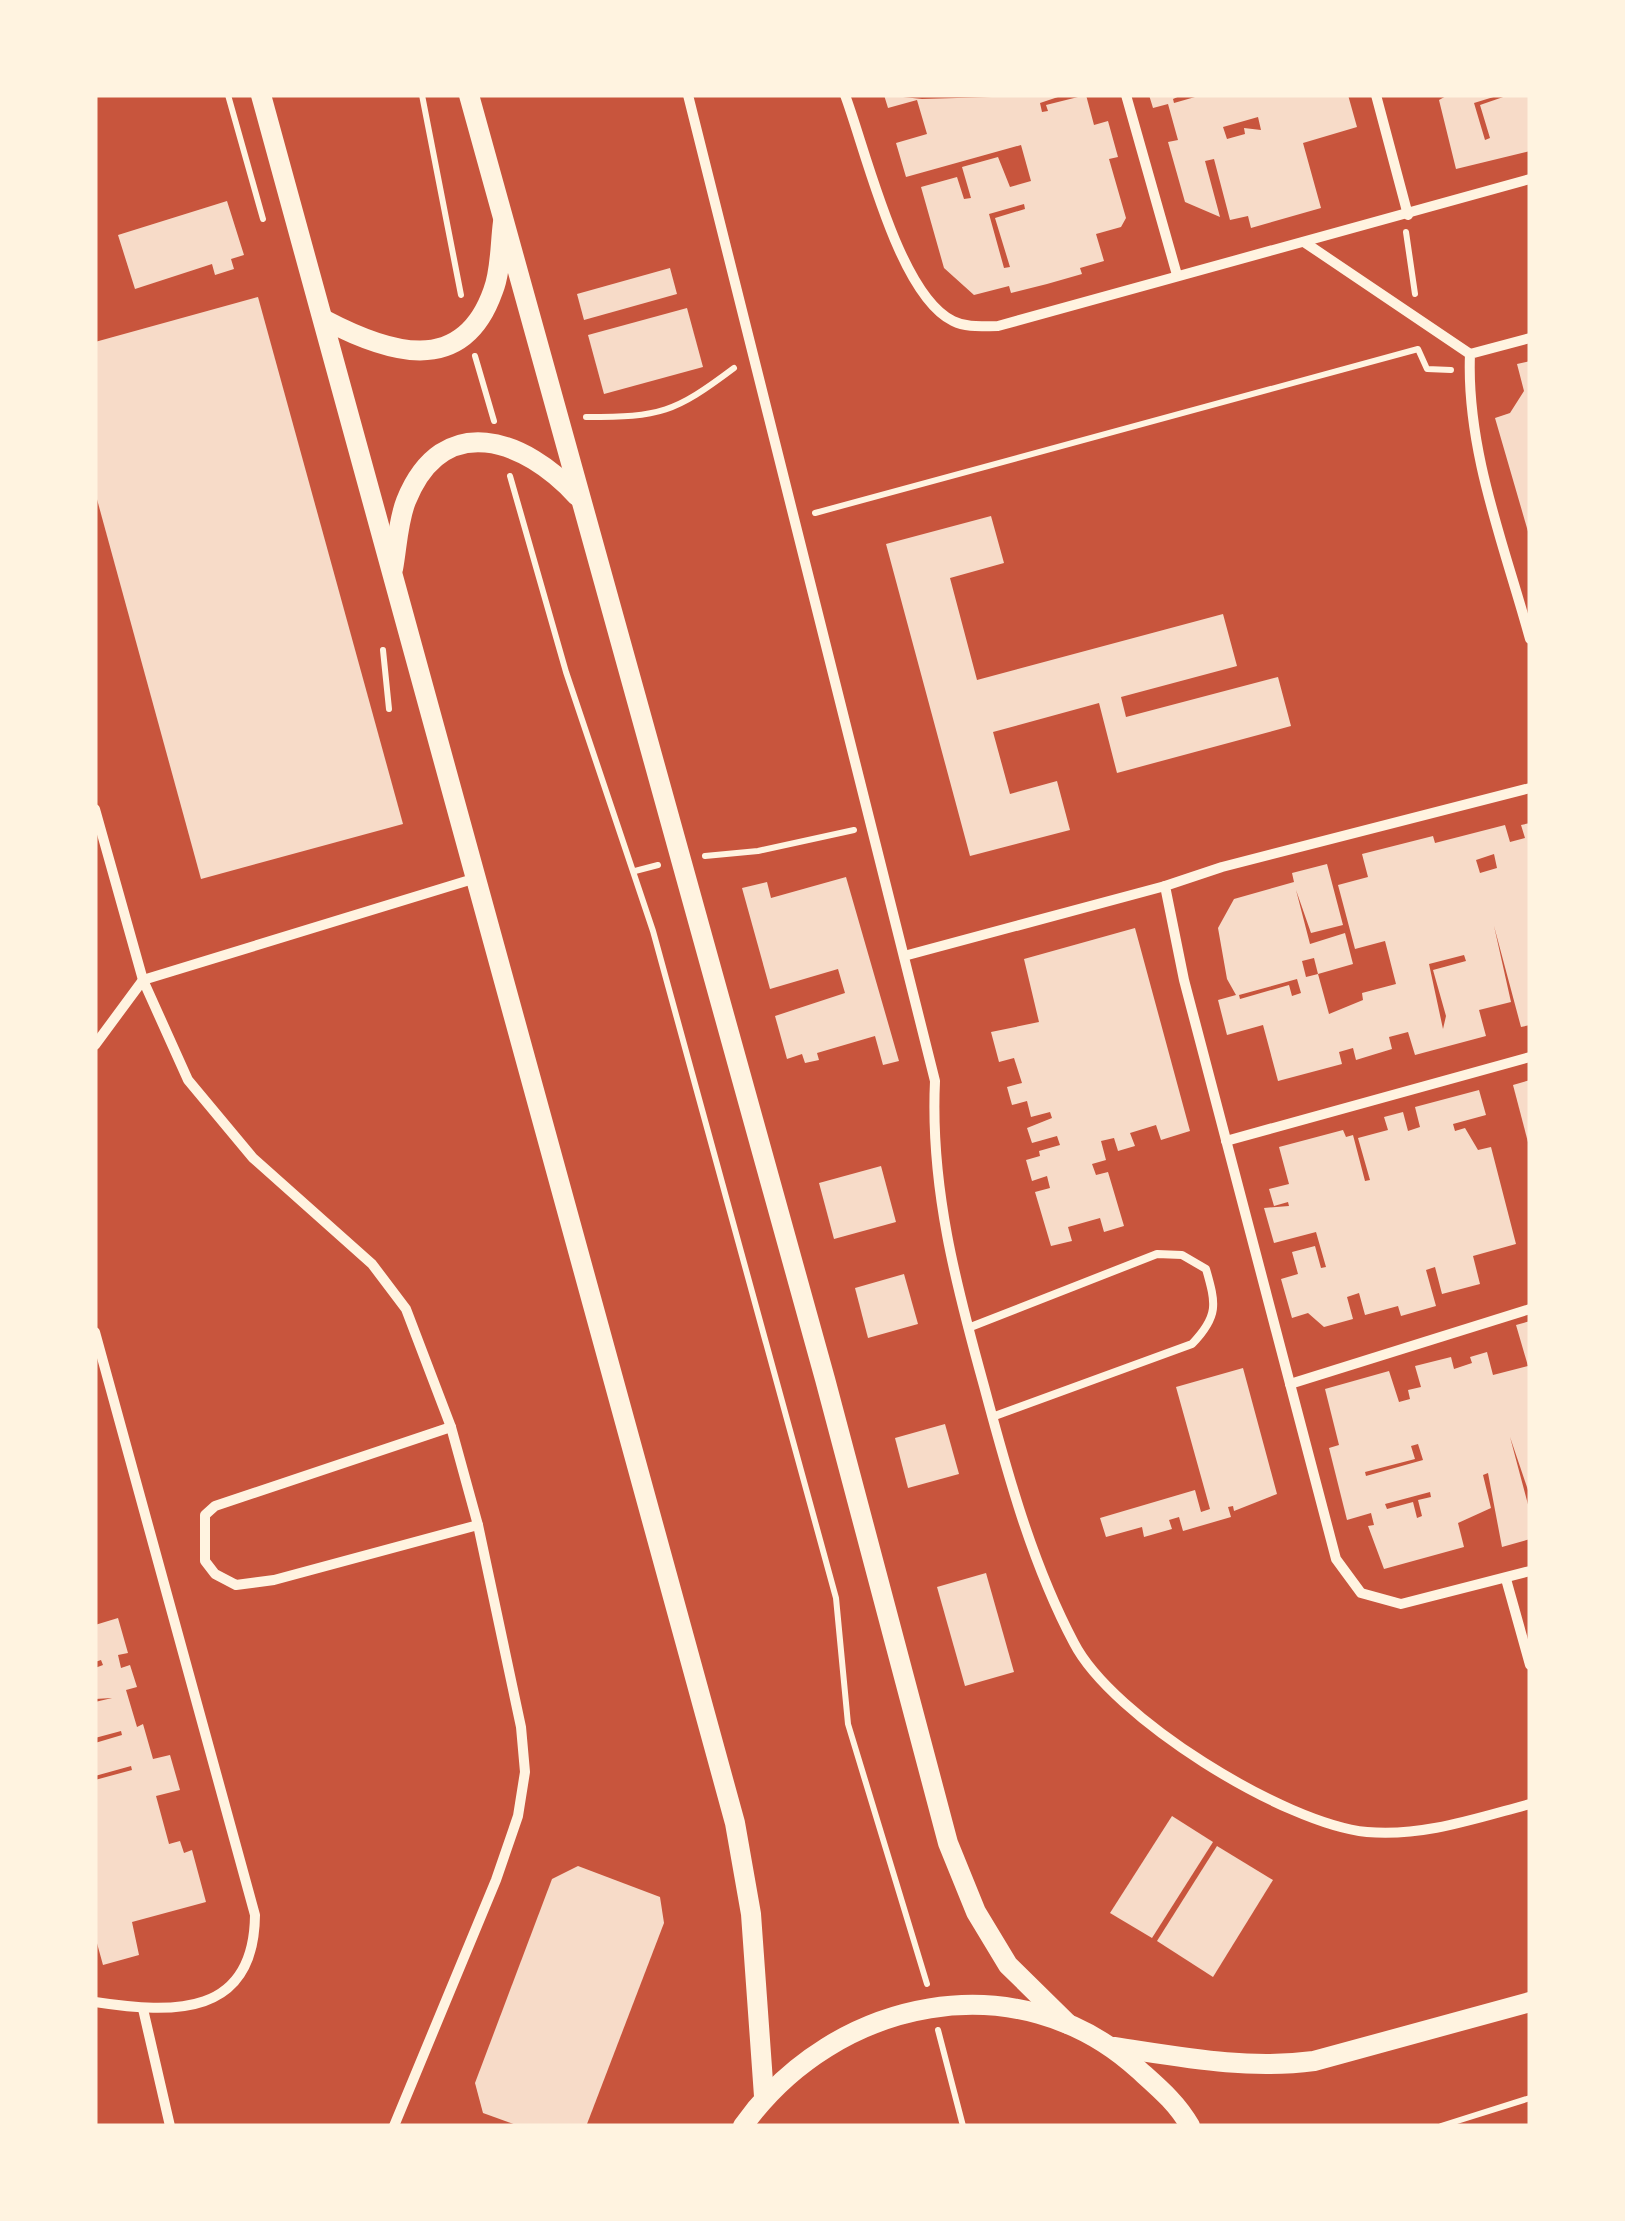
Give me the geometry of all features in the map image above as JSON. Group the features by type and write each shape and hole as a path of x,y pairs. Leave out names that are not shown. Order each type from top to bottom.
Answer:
{"main road":[{"path":"262,95 473,879 735,1822 751,1914 764,2096"},
{"path":"469,95 504,211 948,1843 976,1912 1008,1965 1068,2024"},
{"path":"325,320 384,349 411,352 439,347 468,332 485,311 495,287 504,211"},
{"path":"392,574 404,504 425,469 460,443 500,442 556,473 582,502"},
{"path":"1114,2047 1241,2066 1278,2066 1314,2062 1530,2002"},
{"path":"744,2126 764,2096 812,2053 855,2030 931,2006 1001,2006 1068,2024 1114,2047 1179,2106 1190,2126"}],"street":[{"path":"688,95 936,1081 933,1119 943,1228 992,1418 1036,1557 1075,1647 1130,1712 1294,1812 1365,1832 1436,1829 1530,1804"},
{"path":"845,95 908,273 928,304 951,320 970,326 998,326 1405,216 1530,178"},
{"path":"1126,95 1177,275"},
{"path":"1376,95 1405,216"},
{"path":"1304,242 1470,354 1530,338"},
{"path":"1470,354 1473,433 1530,639"},
{"path":"904,956 1222,867 1530,788"},
{"path":"95,809 143,980 178,1063 211,1111 252,1158 372,1264 406,1310 451,1427 478,1526 520,1727 525,1772 518,1816 496,1880 394,2126"},
{"path":"95,1045 143,980 473,879"},
{"path":"1164,886 1226,1142 1336,1559 1361,1594 1400,1604 1530,1572"},
{"path":"1226,1142 1530,1057"},
{"path":"1290,1384 1530,1309"},
{"path":"95,1332 255,1915 249,1960 229,1990 188,2006 142,2009 95,2002"},
{"path":"451,1427 215,1506 205,1515 205,1561 215,1574 236,1585 274,1580 478,1526"},
{"path":"1506,1579 1530,1665"},
{"path":"142,2009 170,2126"}],"lane":[{"path":"968,1328 1157,1254 1182,1255 1206,1269 1214,1298 1211,1324 1192,1344 992,1418"}],"path":[{"path":"422,95 468,332 566,672 659,950 836,1598 848,1724 919,1948 963,2126"},
{"path":"1405,216 1420,320"},
{"path":"794,518 1418,349 1427,369 1469,371"},
{"path":"560,417 658,415 683,406 753,354"},
{"path":"681,858 758,851 871,825"},
{"path":"1440,2126 1530,2098"}],"building":[{"path":"884,95 922,99 1064,95 1040,103 1042,112 1048,111 1046,105 1086,95 1094,125 1108,121 1118,157 1109,159 1126,218 1121,227 1096,234 1104,261 1080,268 1082,274 1047,284 1011,293 1009,286 974,295 944,268 921,187 957,177 964,199 971,198 962,167 998,157 1010,187 1031,181 1021,145 906,177 896,143 927,134 917,100 888,108","holes":["1024,204 1025,209 995,218 1010,267 1004,268 989,214"]},
{"path":"1149,95 1182,95 1173,99 1174,103 1202,95 1348,95 1357,127 1303,143 1321,208 1251,228 1248,216 1230,220 1214,159 1205,161 1220,217 1185,202 1168,142 1178,140 1168,104 1153,108","holes":["1258,117 1261,130 1244,128 1245,134 1227,139 1223,127"]},
{"path":"1448,95 1500,95 1474,103 1485,140 1490,138 1480,105 1509,95 1530,95 1530,151 1456,169 1439,100"},
{"path":"227,201 244,255 231,259 234,269 215,275 212,264 135,289 118,235"},
{"path":"670,268 677,294 584,320 577,294"},
{"path":"258,297 403,824 201,879 95,492 95,342"},
{"path":"687,308 703,367 604,394 588,335"},
{"path":"1530,361 1529,535 1495,418 1510,413 1524,391 1517,364"},
{"path":"991,516 1004,563 950,578 977,680 1223,614 1237,666 1121,697 1126,717 1278,677 1291,726 1117,773 1099,703 993,732 1010,794 1057,781 1070,830 970,856 886,544"},
{"path":"1530,823 1530,1025 1521,1027 1494,926 1511,1002 1479,1010 1486,1036 1415,1055 1408,1032 1389,1037 1392,1049 1356,1060 1353,1048 1339,1052 1342,1064 1278,1081 1263,1025 1227,1035 1218,1000 1236,995 1227,979 1218,928 1234,899 1294,882 1292,873 1327,864 1343,925 1311,933 1296,890 1310,944 1345,933 1353,964 1318,974 1329,1014 1363,1000 1362,993 1396,984 1385,941 1355,949 1338,885 1368,877 1362,854 1433,836 1435,843 1505,825 1510,842 1525,838 1521,825","holes":["1494,854 1497,868 1480,873 1476,860","1464,955 1466,961 1433,970 1446,1016 1443,1029 1429,964","1314,958 1318,974 1306,977 1302,961","1297,979 1301,993 1292,996 1289,985 1240,999 1239,995"]},
{"path":"846,877 899,1061 883,1065 875,1036 817,1053 819,1060 805,1063 802,1054 787,1059 775,1016 845,993 838,969 770,989 742,888 767,882 771,898"},
{"path":"1135,928 1190,1131 1161,1140 1156,1125 1130,1133 1135,1146 1118,1151 1114,1138 1101,1141 1106,1160 1092,1164 1096,1175 1108,1172 1124,1226 1104,1232 1100,1218 1068,1227 1072,1241 1051,1246 1035,1192 1050,1188 1047,1176 1032,1181 1026,1160 1060,1145 1057,1136 1032,1143 1027,1128 1052,1118 1050,1112 1031,1117 1027,1101 1012,1105 1007,1087 1022,1083 1014,1058 999,1062 991,1032 1039,1022 1024,959"},
{"path":"1530,1080 1530,1145 1529,1146 1513,1085"},
{"path":"1479,1090 1486,1115 1453,1124 1455,1131 1465,1128 1478,1150 1491,1147 1516,1244 1473,1256 1480,1284 1442,1294 1435,1267 1426,1270 1436,1306 1401,1316 1398,1306 1365,1315 1359,1293 1347,1297 1353,1319 1324,1327 1308,1313 1292,1318 1281,1279 1298,1274 1292,1252 1315,1246 1321,1268 1326,1267 1316,1232 1274,1243 1264,1208 1289,1206 1288,1202 1274,1206 1269,1189 1289,1184 1279,1147 1343,1130 1346,1137 1353,1135 1365,1181 1370,1180 1358,1138 1388,1130 1384,1117 1403,1112 1408,1131 1420,1127 1415,1107"},
{"path":"881,1166 896,1222 834,1239 819,1183"},
{"path":"904,1274 918,1324 868,1338 855,1288"},
{"path":"1530,1321 1530,1496 1510,1437 1530,1512 1530,1539 1502,1547 1488,1473 1483,1475 1491,1508 1458,1523 1464,1547 1384,1569 1368,1526 1374,1525 1371,1513 1347,1520 1329,1448 1339,1445 1325,1389 1389,1371 1399,1402 1410,1399 1408,1390 1421,1387 1415,1366 1451,1357 1454,1369 1472,1363 1470,1357 1487,1352 1493,1375 1528,1366 1516,1325","holes":["1418,1444 1423,1460 1366,1476 1365,1472 1415,1459 1411,1446","1430,1492 1431,1497 1418,1500 1422,1516 1417,1518 1413,1502 1387,1509 1385,1504"]},
{"path":"1243,1368 1277,1494 1234,1511 1233,1506 1228,1507 1231,1517 1183,1531 1179,1517 1169,1520 1172,1529 1144,1537 1142,1527 1106,1537 1100,1518 1195,1490 1201,1512 1210,1509 1176,1387"},
{"path":"945,1424 959,1474 908,1488 895,1438"},
{"path":"986,1573 1014,1672 965,1686 937,1587"},
{"path":"118,1618 128,1653 118,1655 121,1668 130,1665 137,1687 126,1690 137,1727 143,1724 153,1759 170,1755 180,1790 156,1796 169,1844 180,1841 184,1853 192,1850 206,1902 132,1922 139,1955 103,1965 95,1936 95,1780 132,1770 131,1766 95,1776 95,1743 122,1735 121,1731 95,1738 95,1702 112,1698 95,1699 95,1668 103,1665 101,1660 95,1662 95,1625"},
{"path":"1172,1816 1213,1842 1152,1938 1110,1913"},
{"path":"1217,1846 1273,1880 1213,1977 1157,1941"},
{"path":"578,1866 660,1897 664,1923 587,2124 519,2126 483,2113 475,2083 552,1879"}]}
